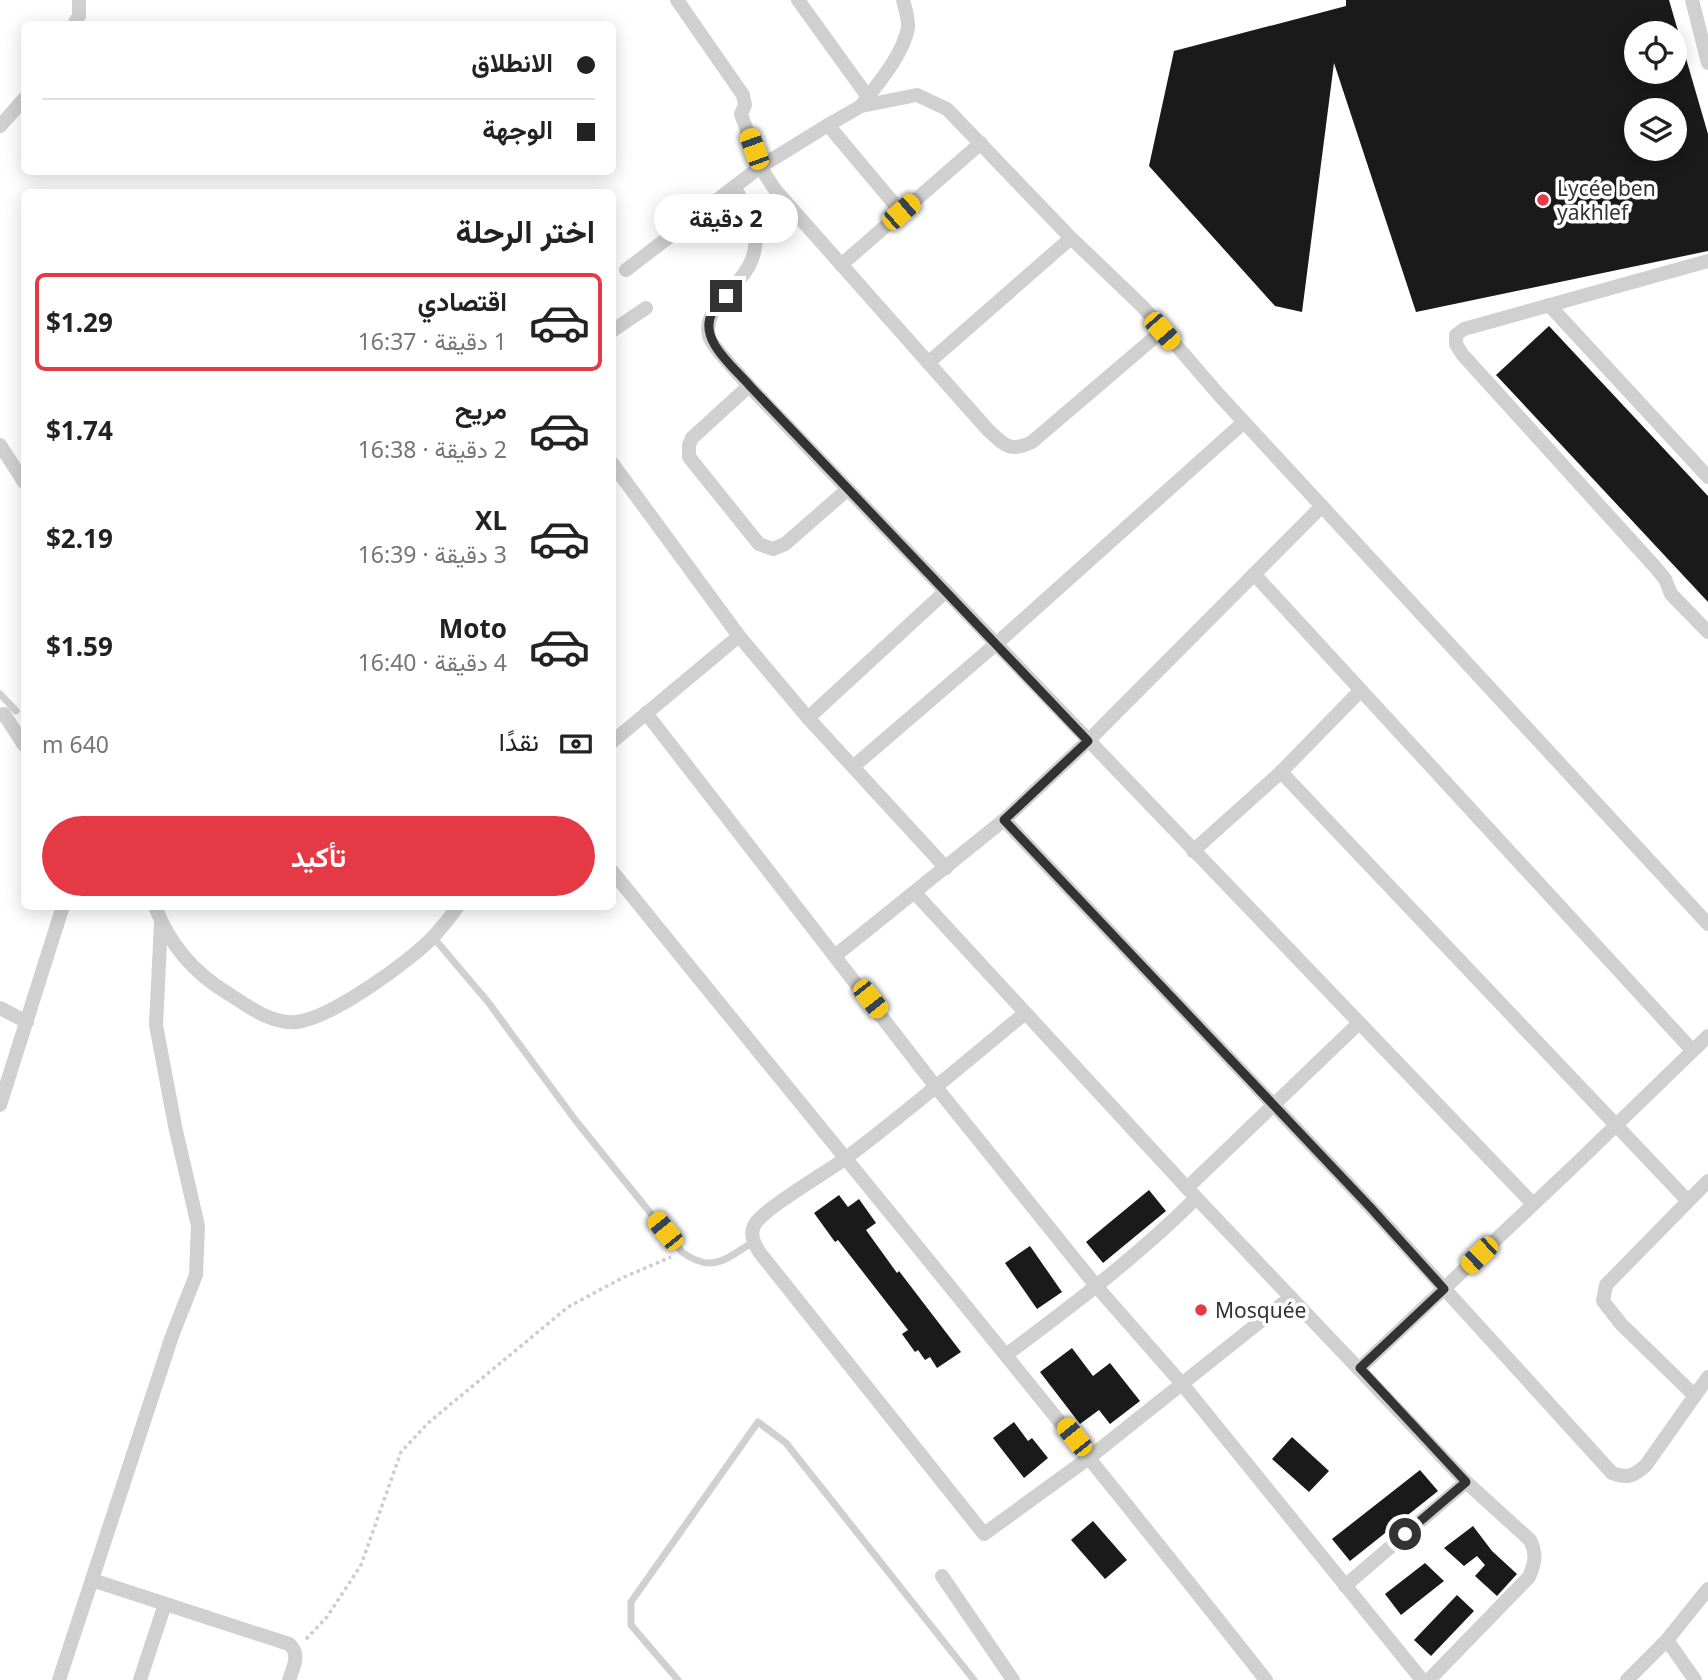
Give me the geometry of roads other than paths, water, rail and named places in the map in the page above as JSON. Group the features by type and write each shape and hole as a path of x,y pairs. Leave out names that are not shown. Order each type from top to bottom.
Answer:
{"street":[{"path":"677,0 743,95 745,105 741,114 760,167 776,191 988,430 1006,446 1018,449 1032,442 1162,331"},
{"path":"798,0 865,102"},
{"path":"865,102 902,45 909,26 903,0"},
{"path":"1692,0 1708,63"},
{"path":"76,21 82,2"},
{"path":"626,270 760,167 865,102 917,95 947,109 1071,238 1143,307 1244,422 1450,647 1708,924"},
{"path":"0,126 21,102"},
{"path":"828,125 901,212"},
{"path":"841,265 981,143"},
{"path":"734,187 755,229 756,252 747,272 712,313 708,325 709,338 750,386 1532,1203"},
{"path":"928,363 1071,238"},
{"path":"1708,261 1464,329 1456,335 1456,344 1462,354 1656,568 1665,579 1671,594 1708,632"},
{"path":"1549,305 1708,477"},
{"path":"616,328 646,308"},
{"path":"750,386 692,439 689,452 691,462 759,544 773,549 785,544 848,489"},
{"path":"853,766 996,644 1244,422"},
{"path":"0,445 21,477"},
{"path":"616,468 738,636 808,718 946,868"},
{"path":"836,955 1004,820 1088,741 1322,506"},
{"path":"1254,574 1692,1050"},
{"path":"808,718 946,591"},
{"path":"616,739 738,636"},
{"path":"1193,851 1281,772 1360,691"},
{"path":"6,713 21,739"},
{"path":"646,713 936,1087 1097,1287 1183,1385 1422,1680"},
{"path":"1281,772 1688,1201"},
{"path":"1004,820 1273,1104 1612,1473 1624,1478 1636,1475 1646,1465 1708,1377"},
{"path":"616,876 1090,1457 1266,1680"},
{"path":"915,893 1191,1193 1466,1482 1530,1540 1535,1550 1534,1566 1522,1586 1429,1680"},
{"path":"0,1105 62,910"},
{"path":"156,910 161,923 193,968 215,986 273,1020 295,1022 315,1018 371,985 433,937 455,910"},
{"path":"59,1680 172,1336 196,1275 198,1226 156,1025 161,923"},
{"path":"0,1008 27,1022"},
{"path":"1025,1013 845,1159 768,1212 755,1224 753,1242 984,1534 1090,1457 1291,1297"},
{"path":"1006,1355 1097,1287 1157,1237 1191,1193 1273,1104 1358,1024"},
{"path":"1360,1368 1708,1036"},
{"path":"1695,1396 1621,1324 1603,1301 1606,1285 1708,1181"},
{"path":"1345,1586 1466,1482"},
{"path":"942,1576 1013,1680"},
{"path":"92,1580 289,1644 295,1651 289,1680"},
{"path":"1627,1680 1667,1640 1708,1589"},
{"path":"140,1680 164,1604"},
{"path":"1667,1640 1695,1680"}],"lane":[{"path":"0,695 6,713"},
{"path":"433,937 488,1002 576,1121 682,1252 707,1265 719,1262 753,1242"},
{"path":"678,1680 631,1625 631,1602 758,1422 786,1443 974,1680"}],"place":[{"name":"Lycée ben yakhlef","path":"1543,200"},
{"name":"Mosquée","path":"1201,1310"}]}
